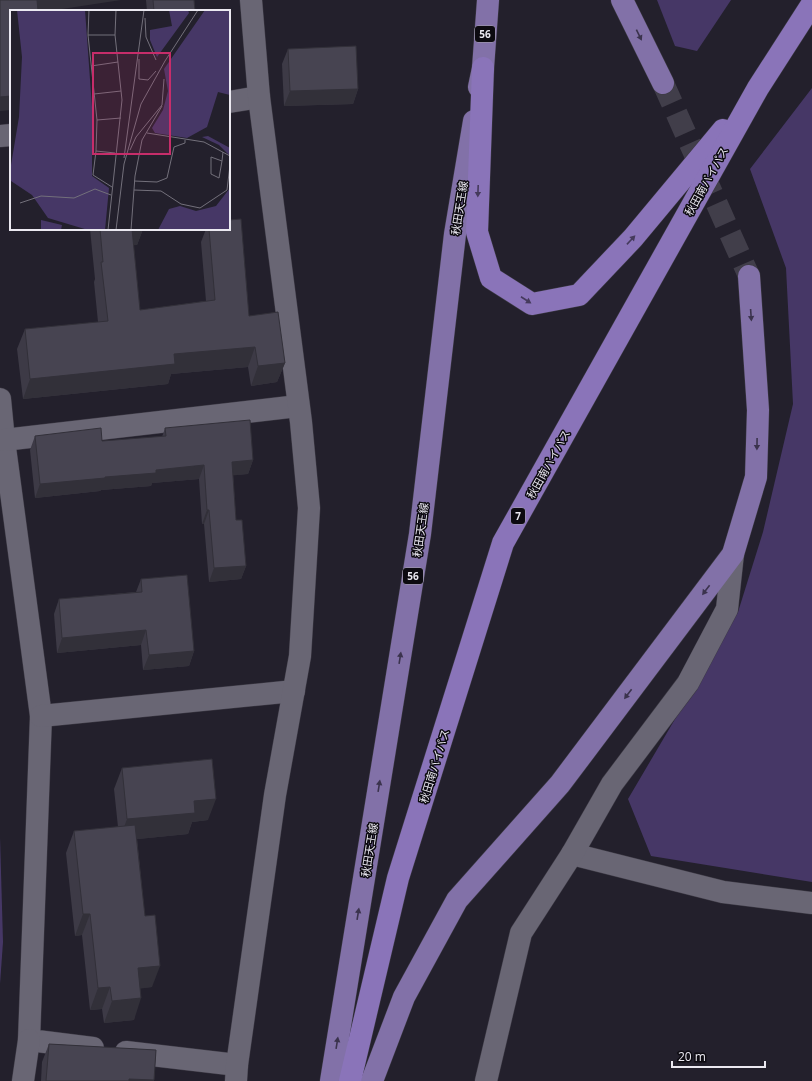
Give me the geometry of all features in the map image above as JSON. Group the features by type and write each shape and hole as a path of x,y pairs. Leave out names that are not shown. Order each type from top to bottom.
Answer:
{"highway":[{"name":"秋田南バイパス","path":"350,1081 398,878 504,543 758,88 812,4"},
{"path":"483,68 477,232 491,278 532,304 579,295 633,238 758,88"}],"main road":[{"name":"秋田天王線","path":"331,1081 420,534 455,234 483,68 488,0"},
{"path":"622,0 662,83"},
{"path":"372,1081 404,997 457,900 560,784 734,554 756,477 758,410 749,276"}],"street":[{"path":"29,1040 237,1073 275,795 300,656 309,508 298,406 259,97 251,0"},
{"path":"230,102 259,97"},
{"path":"0,136 10,135"},
{"path":"0,399 4,440 41,716 29,1040 23,1081"},
{"path":"4,440 298,406"},
{"path":"486,1081 522,932 572,854 612,784 688,683 727,608 734,554"},
{"path":"41,716 294,692"},
{"path":"572,854 723,892 812,903"}],"shaded area":[{"path":"657,0 731,0 697,51 675,46"},
{"path":"812,88 812,882 651,856 628,799 738,612 763,532 793,404 786,268 750,169"},
{"path":"0,837 3,942 0,984"}],"building":[{"path":"0,0 37,0 38,10 10,10 10,96 0,97"},
{"path":"153,0 194,0 195,10 154,10"},
{"path":"356,46 358,89 290,91 288,49"},
{"path":"241,219 249,316 278,312 285,363 258,366 255,347 174,354 175,364 30,379 25,329 108,321 101,262 103,262 100,230 132,230 140,310 215,300 209,230 230,230 230,220"},
{"path":"250,420 253,460 232,462 236,520 242,520 246,566 214,568 209,510 207,510 204,465 156,470 156,473 40,484 35,436 101,428 102,441 166,436 165,428"},
{"path":"187,575 194,651 149,655 146,630 62,638 59,599 142,592 141,579"},
{"path":"212,759 216,799 194,801 195,813 127,819 122,768"},
{"path":"135,825 145,916 155,915 160,966 138,968 141,998 112,1001 110,987 98,988 90,914 83,914 74,831"},
{"path":"49,1044 156,1050 154,1080 129,1079 129,1081 46,1081"}],"tunnel":[{"path":"663,83 749,276"}]}
